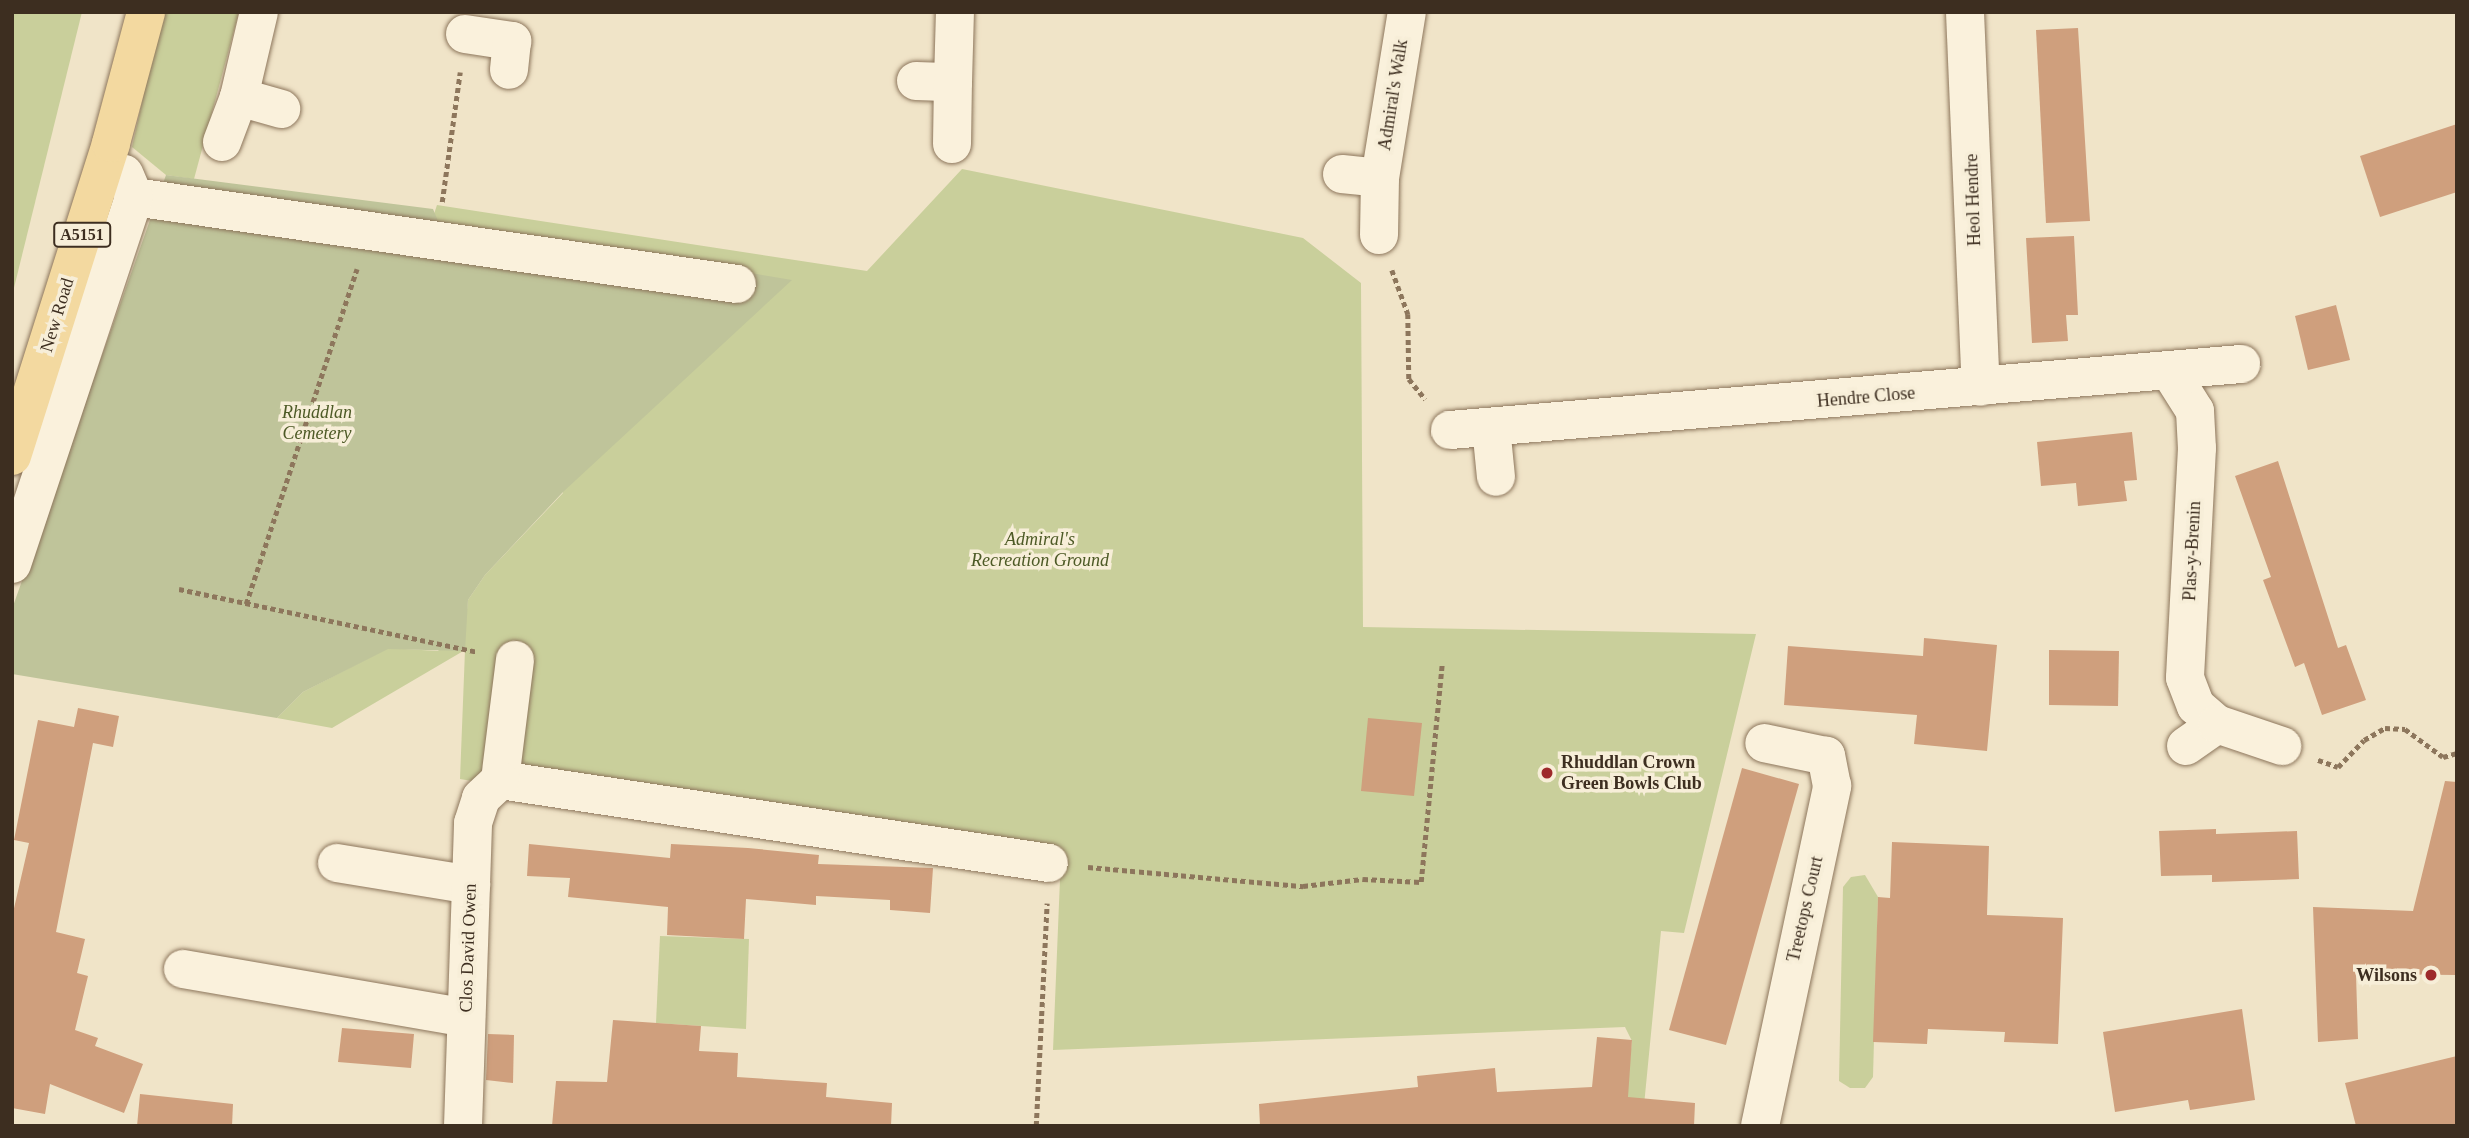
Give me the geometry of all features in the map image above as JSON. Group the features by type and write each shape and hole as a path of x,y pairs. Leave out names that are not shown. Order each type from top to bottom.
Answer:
{"main road":[{"name":"New Road","path":"12,456 111,144 146,12"}],"street":[{"path":"222,142 239,97 259,12"},
{"path":"952,144 934,81 955,12"},
{"name":"Admiral's Walk","path":"1379,235 1380,178 1407,12"},
{"name":"Heol Hendre","path":"1965,12 1981,387"},
{"path":"466,34 512,41"},
{"path":"239,97 281,109"},
{"path":"12,564 134,197 111,144"},
{"path":"1342,174 1380,178"},
{"path":"134,197 369,234 737,284"},
{"name":"Hendre Close","path":"1450,430 2171,373 2241,364"},
{"name":"Plas-y-Brenin","path":"2171,373 2195,411 2197,448 2185,678 2196,706 2217,724 2282,746"},
{"path":"1491,427 1496,477"},
{"path":"515,660 500,780 1049,863"},
{"path":"2186,747 2217,724"},
{"name":"Treetops Court","path":"1760,1126 1832,786 1826,756 1764,743"},
{"name":"Clos David Owen","path":"463,1126 473,823 481,798 500,780"},
{"path":"337,863 471,885"},
{"path":"183,969 466,1018"}],"path":[{"path":"428,203 442,205 466,34"},
{"path":"246,604 369,234"},
{"path":"1379,235 1408,314 1409,379 1450,430"},
{"path":"179,589 515,660"},
{"path":"1036,1126 1049,863 1303,886 1363,879 1421,882 1442,662"},
{"path":"2282,746 2338,766 2364,740 2385,728 2405,729 2443,757 2457,753"}],"green space":[{"path":"12,12 82,12 12,296"},
{"path":"162,12 239,12 194,179 166,175 132,147"},
{"name":"Admiral's Recreation Ground","path":"962,169 1303,238 1361,283 1363,627 1756,634 1684,933 1661,931 1642,1126 1622,1126 1632,1041 1625,1027 1053,1050 1060,879 460,779 465,650 332,728 277,718 303,692 388,648 438,651 466,619 468,600 485,575 563,493 433,217 437,205 867,271"},
{"name":"Rhuddlan Cemetery","path":"166,175 433,209 438,221 792,280 563,492 485,575 468,600 465,651 388,649 303,692 277,718 12,674 12,609"},
{"path":"1865,875 1878,897 1873,1077 1865,1088 1850,1088 1839,1081 1843,887 1851,877"},
{"path":"660,936 749,939 746,1029 656,1023"}],"building":[{"path":"2078,28 2090,221 2046,223 2036,30"},
{"path":"2457,124 2457,192 2380,217 2360,156"},
{"path":"2074,236 2078,315 2066,315 2068,341 2032,343 2026,238"},
{"path":"2336,305 2350,360 2308,370 2295,316"},
{"path":"2132,432 2137,480 2124,481 2127,501 2078,506 2076,483 2041,486 2037,442"},
{"path":"2278,461 2338,648 2346,645 2366,700 2322,715 2304,663 2295,667 2263,580 2271,577 2235,476"},
{"path":"1924,638 1997,645 1987,751 1914,744 1917,715 1784,705 1788,646 1923,656"},
{"path":"2049,650 2119,651 2118,706 2049,705"},
{"path":"78,708 119,716 113,747 93,743 56,932 85,939 77,973 88,976 75,1030 98,1038 95,1046 143,1064 124,1113 50,1084 45,1114 12,1108 12,917 29,843 14,840 38,720 74,727"},
{"path":"1368,718 1422,723 1414,796 1361,791"},
{"path":"1742,768 1799,784 1726,1045 1669,1030"},
{"name":"Wilsons","path":"2445,781 2457,782 2457,975 2356,974 2358,1039 2318,1042 2313,907 2413,911"},
{"path":"2216,829 2216,834 2297,831 2299,879 2212,882 2212,875 2161,876 2159,831"},
{"path":"1892,842 1989,846 1987,915 2063,918 2058,1044 2004,1042 2005,1032 1928,1029 1927,1044 1873,1042 1878,897 1890,898"},
{"path":"529,844 670,858 671,844 748,848 819,855 818,864 933,868 930,913 890,910 890,900 816,896 816,905 746,899 744,939 667,935 668,907 568,897 570,878 527,876"},
{"path":"2242,1009 2255,1100 2190,1110 2188,1100 2115,1112 2103,1032"},
{"path":"613,1020 701,1026 699,1051 738,1053 737,1077 827,1083 826,1097 892,1103 891,1126 552,1126 556,1081 607,1082"},
{"path":"342,1028 414,1034 411,1068 338,1062"},
{"path":"488,1034 514,1035 513,1083 486,1080"},
{"path":"1597,1037 1632,1040 1628,1097 1695,1103 1694,1126 1260,1126 1259,1104 1418,1087 1417,1076 1495,1068 1497,1092 1592,1087"},
{"path":"2457,1056 2457,1126 2356,1126 2345,1083"},
{"path":"140,1094 233,1104 232,1126 137,1126"}],"place":[{"name":"Rhuddlan Crown Green Bowls Club","path":"1547,773"},
{"name":"Wilsons","path":"2431,975"}]}
